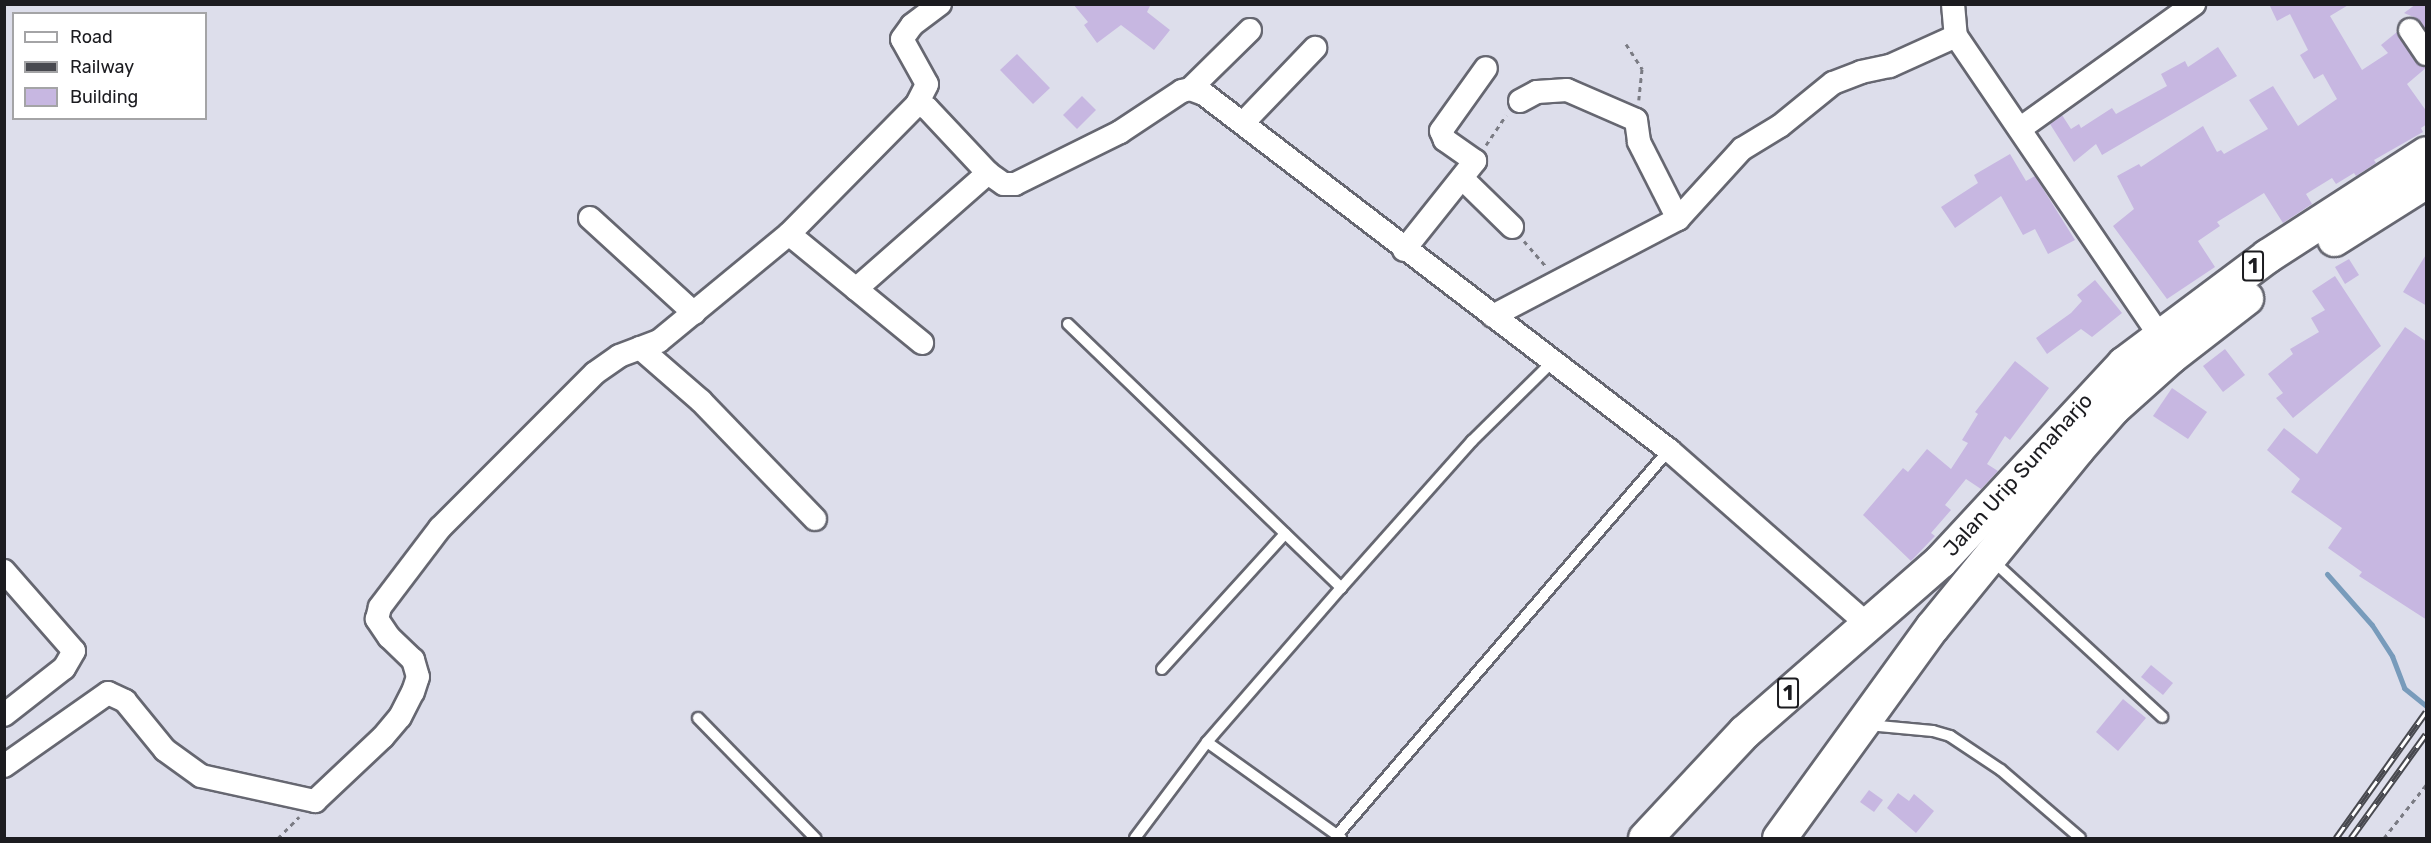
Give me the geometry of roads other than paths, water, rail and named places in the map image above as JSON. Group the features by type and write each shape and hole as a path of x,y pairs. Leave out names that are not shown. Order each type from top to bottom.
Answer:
{"highway":[{"name":"Jalan Urip Sumaharjo","path":"1645,838 1744,732 1940,561 2068,440 2158,333 2267,256 2427,153"},
{"name":"Jalan Urip Sumaharjo","path":"2102,401 2224,313 2427,181"},
{"name":"Jalan Urip Sumaharjo","path":"1779,838 1932,627 1989,556 2068,440"},
{"path":"1678,801 1677,823 1682,838"}],"street":[{"path":"4,766 108,693 125,701 165,750 201,776 315,801 400,717 416,684 418,671 413,660 382,628 377,619 380,608 440,528 595,373 619,356 659,341 789,234 917,104 927,84 902,39 912,25 940,4"},
{"path":"1953,4 1956,36 2021,128 2158,333"},
{"path":"2021,128 2194,4"},
{"path":"917,104 927,108 988,173 1004,184 1027,181 1190,89 1250,30"},
{"path":"2410,30 2427,54"},
{"path":"1493,316 1558,280 1643,240 1678,219 1742,149 1780,126 1833,83 1861,72 1890,66 1956,36"},
{"path":"1244,122 1315,48"},
{"path":"1486,68 1441,130 1445,140 1512,227"},
{"path":"1190,89 1204,94 1244,122 1404,250 1669,450 1867,624"},
{"path":"1520,100 1537,92 1567,90 1636,120 1639,142 1678,219"},
{"path":"1404,250 1468,170"},
{"path":"856,289 988,173"},
{"path":"590,218 694,313"},
{"path":"789,234 922,343"},
{"path":"640,348 709,408 815,519"},
{"path":"4,571 74,651 64,668 8,706"}],"lane":[{"path":"1068,324 1341,588"},
{"path":"1135,838 1207,742 1341,588 1472,441 1551,362"},
{"path":"1207,742 1340,836 1669,450"},
{"path":"1162,669 1285,534"},
{"path":"1989,556 2162,717"},
{"path":"698,718 815,838"},
{"path":"1862,725 1933,731 1950,736 2001,770 2080,838"}],"waterway":[{"path":"2327,574 2372,625 2392,656 2404,688 2426,706"}],"railway":[{"path":"2336,838 2426,712"},
{"path":"2351,838 2426,734"}]}
